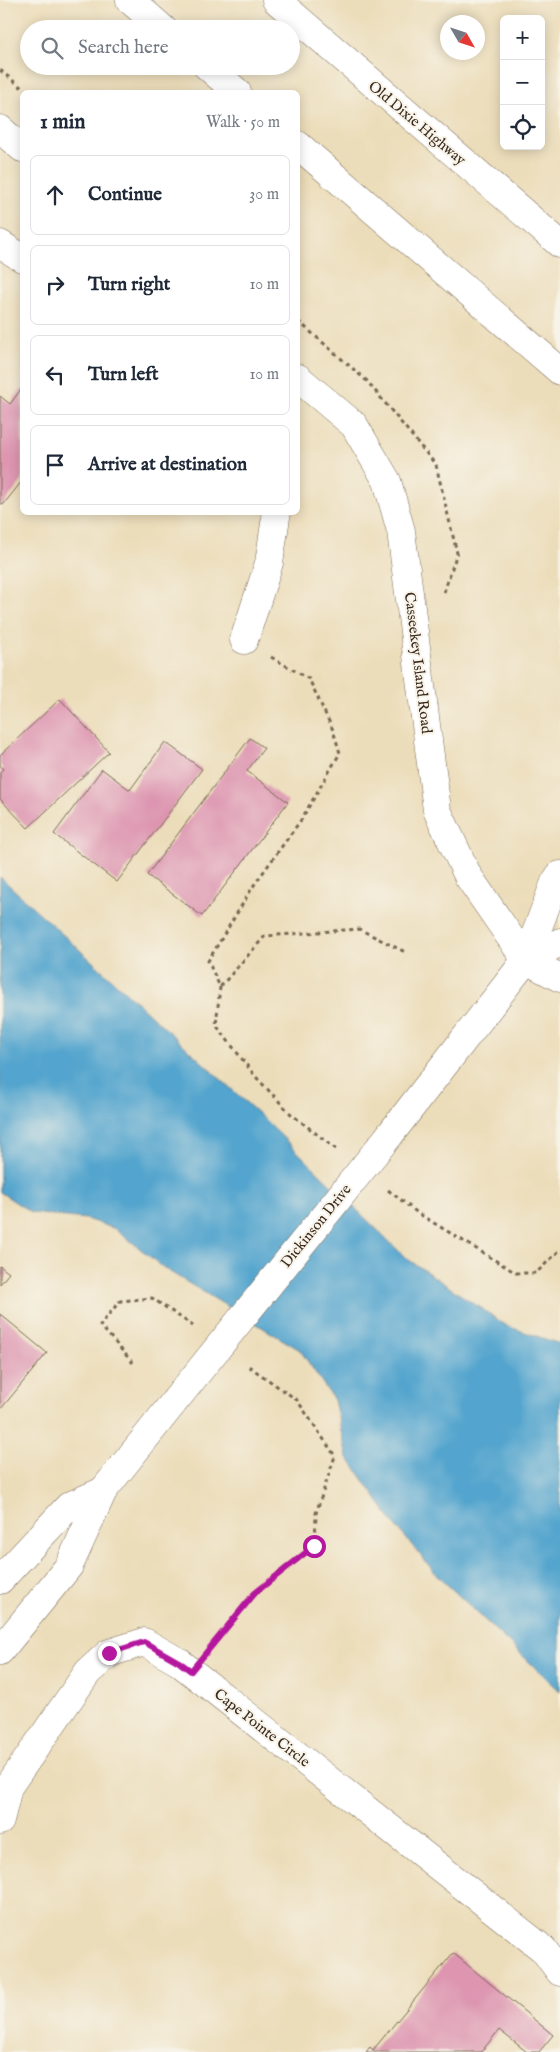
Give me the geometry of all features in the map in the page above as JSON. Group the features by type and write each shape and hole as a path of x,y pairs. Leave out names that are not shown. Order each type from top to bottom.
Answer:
{"street":[{"path":"130,0 153,20"},
{"name":"Old Dixie Highway","path":"276,0 299,20"},
{"name":"Old Dixie Highway","path":"300,21 560,244"},
{"path":"217,75 235,90"},
{"path":"0,129 20,146"},
{"path":"300,147 560,371"},
{"path":"0,244 20,257"},
{"name":"Casseekey Island Road","path":"300,380 354,425 387,481 401,532 437,810 468,876 526,960"},
{"path":"244,640 269,563 276,515"},
{"name":"Dickinson Drive","path":"0,1650 69,1566 103,1490 388,1137 526,960 555,882 560,875"},
{"name":"Dickinson Drive","path":"526,960 560,942"},
{"path":"526,960 560,978"},
{"name":"Dickinson Drive","path":"0,1580 70,1506 103,1490"},
{"name":"Cape Pointe Circle","path":"0,1821 8,1787 88,1672 109,1653 144,1642 191,1671 543,1949 560,1972"}],"path":[{"path":"0,70 25,90"},
{"path":"244,640 309,680 333,730 340,753 301,820 254,885 208,961 220,986 265,936 359,929 407,953"},
{"path":"133,1363 100,1325 120,1301 152,1298 200,1332"},
{"path":"191,1671 255,1593 314,1546 316,1513 335,1456 297,1400 241,1360"}],"water":[{"path":"0,877 261,1116 406,1258 507,1326 560,1344 560,1691 437,1575 395,1525 347,1456 334,1400 300,1350 165,1269 116,1229 86,1219 32,1213 0,1192"}],"building":[{"path":"20,391 20,484 3,505 0,503 0,396 10,404"},
{"path":"60,699 109,752 28,828 0,799 0,772 3,769 0,765 0,755"},
{"path":"250,738 264,748 247,771 288,802 202,916 147,875"},
{"path":"165,742 202,769 117,882 54,834 102,769 130,790"},
{"path":"0,1266 9,1273 0,1284"},
{"path":"0,1314 47,1353 0,1410"},
{"path":"453,1953 553,2035 539,2052 527,2052 499,2030 481,2052 366,2052 370,2047 373,2050"}],"route":[{"path":"109,1653 144,1642 191,1671 255,1593 314,1546"}]}
